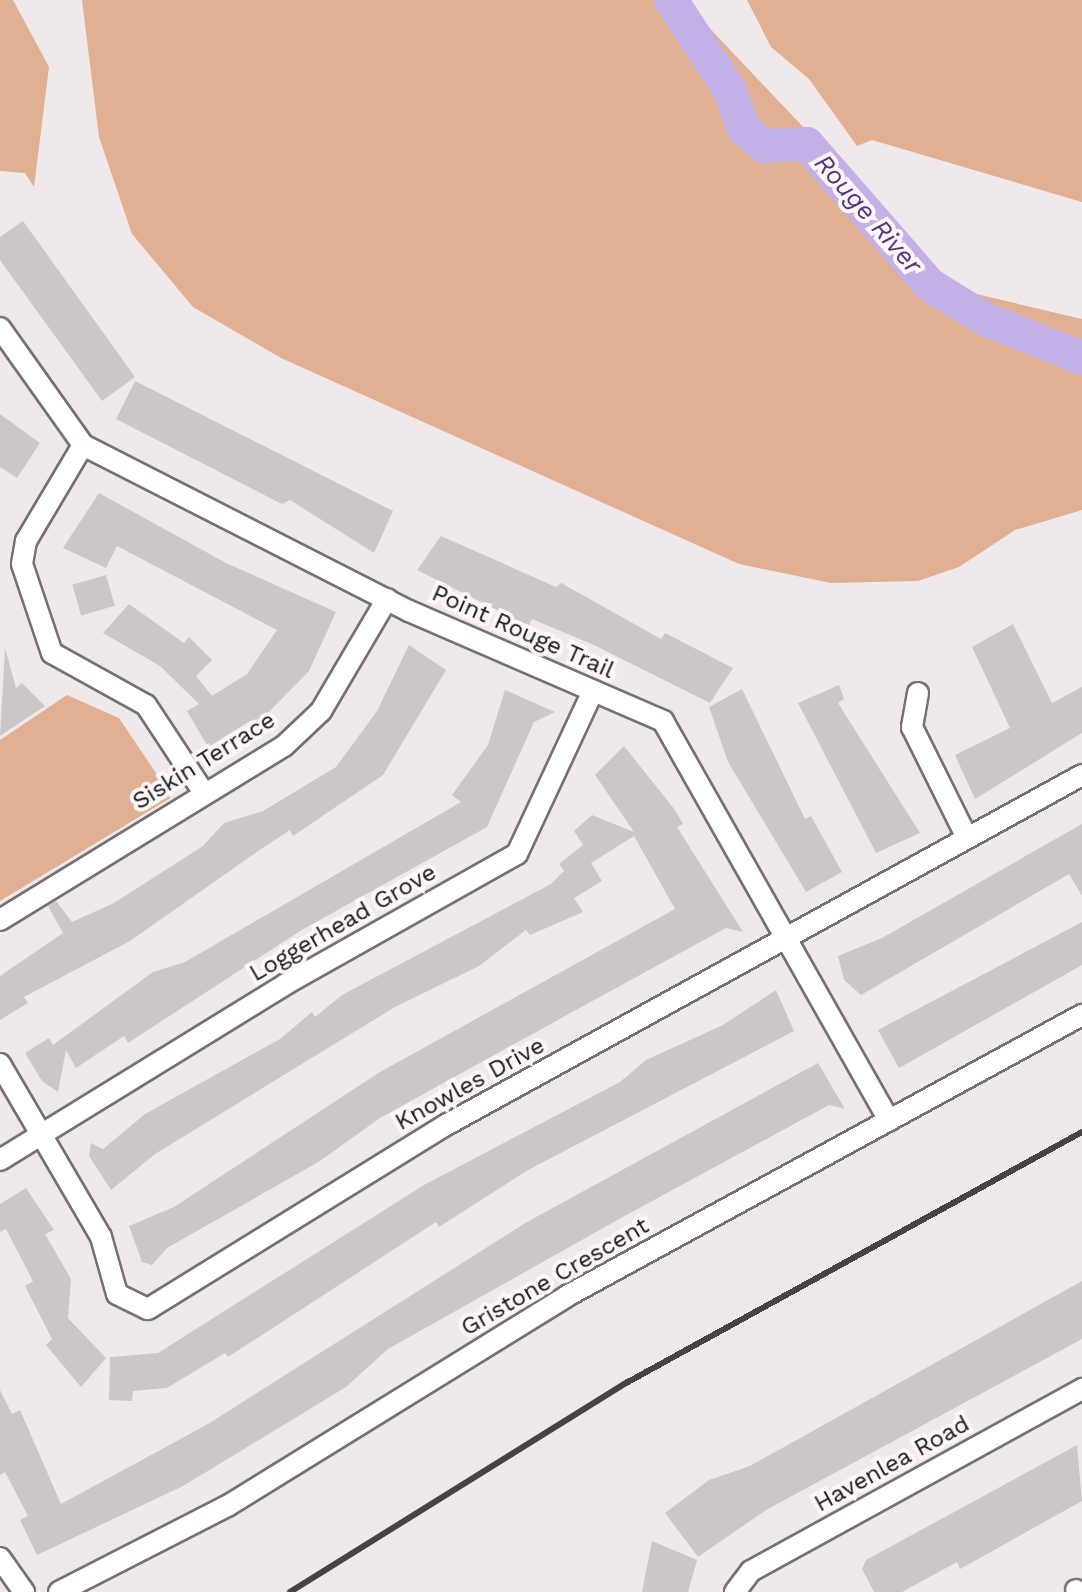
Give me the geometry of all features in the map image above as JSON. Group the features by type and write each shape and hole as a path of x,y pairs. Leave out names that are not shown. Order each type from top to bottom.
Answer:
{"street":[{"name":"Point Rouge Trail","path":"0,328 83,445 387,599 663,721 889,1120"},
{"path":"83,445 26,541 22,564 52,653 146,705 204,793"},
{"name":"Siskin Terrace","path":"0,920 284,746 321,711 387,599"},
{"name":"Loggerhead Grove","path":"42,1133 517,854 593,691"},
{"path":"918,693 912,727 966,836"},
{"name":"Knowles Drive","path":"0,1064 101,1237 117,1294 148,1309 446,1125 785,940 966,836 1082,775"},
{"name":"Gristone Crescent","path":"59,1592 229,1505 567,1296 1082,1015"},
{"path":"0,1160 42,1133"},
{"name":"Havenlea Road","path":"735,1592 751,1571 1082,1389"},
{"path":"0,1558 24,1592"}],"shaded area":[{"path":"0,0 13,0 49,67 34,187 25,173 0,171"},
{"path":"82,0 683,0 822,147 907,253 972,293 1082,319 1082,510 1015,530 959,567 918,581 831,583 739,564 281,358 193,307 132,234 99,137"},
{"path":"747,0 1082,0 1082,202 872,140 857,146 809,79 771,47"},
{"path":"67,695 119,718 172,797 0,901 0,740"}],"building":[{"path":"23,221 135,377 102,401 0,260 0,237"},
{"path":"135,381 393,511 374,553 290,500 282,504 116,419"},
{"path":"0,414 40,443 17,478 0,467"},
{"path":"99,493 226,563 336,612 309,671 256,725 250,721 208,747 187,711 199,704 160,666 103,633 129,604 184,643 189,637 212,660 196,676 212,696 247,674 277,630 117,546 106,568 63,548"},
{"path":"441,536 556,587 561,583 661,639 665,633 733,668 710,703 594,645 532,619 529,626 417,570"},
{"path":"106,575 115,606 81,615 72,585"},
{"path":"1013,624 1052,703 1082,687 1082,733 975,799 955,755 1010,728 972,647"},
{"path":"409,645 446,670 383,775 293,836 290,830 261,849 130,941 24,997 28,1003 0,1020 0,976 63,933 48,906 56,901 72,922 114,903 203,846 224,823 263,811 336,767 377,711"},
{"path":"5,648 16,688 22,683 45,706 0,736"},
{"path":"839,685 844,699 838,703 920,833 876,853 798,703"},
{"path":"742,689 805,819 811,816 842,872 806,892 728,762 709,707"},
{"path":"505,690 555,712 534,722 487,827 300,931 128,1043 124,1036 76,1068 66,1050 58,1092 42,1081 25,1053 49,1038 53,1045 153,972 185,962 461,802 452,795 488,745"},
{"path":"624,746 675,810 683,824 677,827 743,932 726,928 585,1005 380,1118 320,1161 167,1248 152,1265 142,1262 129,1226 174,1207 380,1072 675,909 634,836 591,863 602,881 574,898 583,912 530,935 526,930 479,966 395,1007 155,1154 111,1190 89,1156 91,1143 103,1149 145,1114 280,1039 312,1012 315,1017 342,995 551,884 564,871 559,864 583,845 574,831 592,815 634,832 595,775"},
{"path":"1082,824 1082,896 1069,874 861,995 844,980 838,956 882,938"},
{"path":"1082,922 1082,965 899,1068 878,1030"},
{"path":"776,990 794,1031 528,1170 439,1227 436,1222 228,1357 225,1353 167,1388 133,1391 132,1401 109,1400 110,1357 158,1353 424,1185 620,1082 646,1060 723,1025"},
{"path":"818,1063 845,1109 829,1105 621,1218 388,1349 346,1387 183,1486 37,1555 20,1520 28,1516 5,1472 0,1475 0,1390 12,1414 20,1410 61,1504 208,1424 527,1222"},
{"path":"26,1188 54,1230 45,1234 71,1279 68,1318 106,1358 81,1387 46,1345 52,1339 25,1286 33,1281 6,1229 0,1232 0,1204"},
{"path":"1082,1281 1082,1339 766,1510 698,1557 665,1513 709,1480 750,1466"},
{"path":"1077,1445 1082,1501 960,1569 957,1562 902,1592 874,1592 862,1569 866,1560"},
{"path":"652,1541 697,1560 688,1592 642,1592"}],"waterway":[{"name":"Rouge River","path":"671,0 730,90 744,129 764,146 807,144 930,285 985,319 1082,358"}],"railway":[{"path":"290,1592 628,1382 1082,1132"}]}
